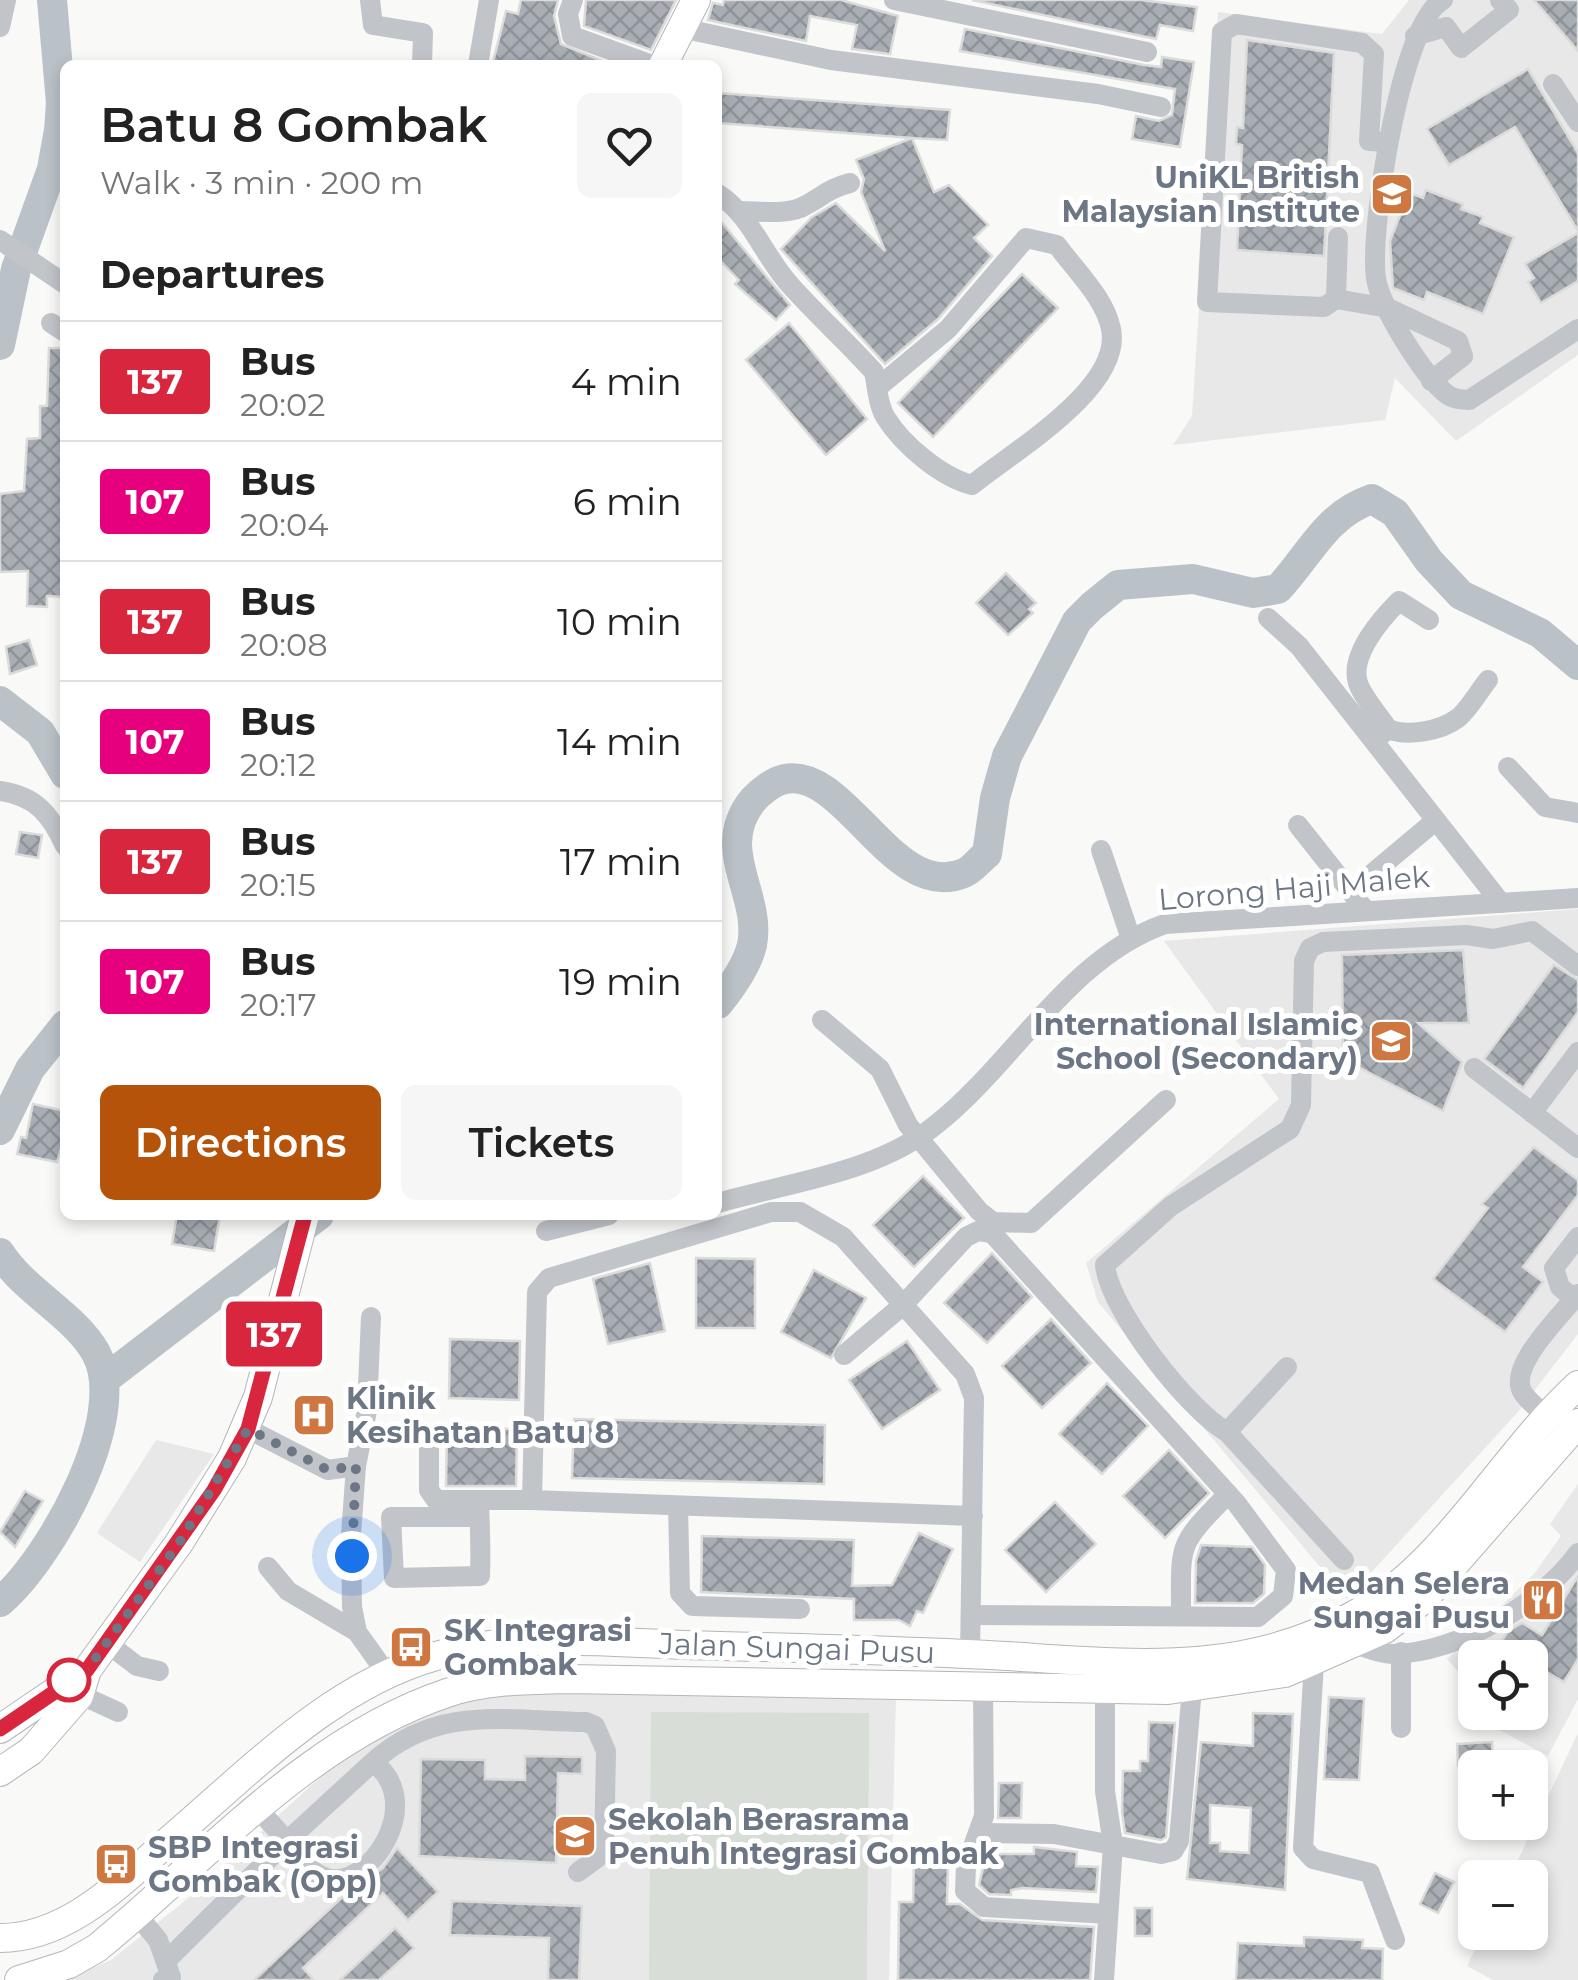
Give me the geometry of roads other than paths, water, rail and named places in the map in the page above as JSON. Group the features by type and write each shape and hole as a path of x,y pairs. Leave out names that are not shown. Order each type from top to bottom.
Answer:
{"main road":[{"path":"665,60 696,0"},
{"path":"0,1772 31,1751 214,1490 248,1429 304,1220"},
{"name":"Jalan Sungai Pusu","path":"0,1938 45,1933 89,1906 275,1749 347,1696 387,1674 438,1655 501,1643 568,1641 970,1654 1168,1666 1284,1646 1330,1629 1406,1580 1545,1415 1578,1385"},
{"name":"Jalan Sungai Pusu","path":"19,1980 69,1964 138,1915 258,1809 369,1725 449,1692 510,1681 1192,1688 1245,1682 1314,1662 1385,1629 1424,1599 1578,1423"},
{"path":"0,1729 76,1683"}],"street":[{"path":"0,28 6,0"},
{"path":"370,0 374,25 423,33 422,60"},
{"path":"479,60 489,0"},
{"path":"572,0 568,14 572,36 638,60"},
{"path":"894,0 1147,52"},
{"path":"1443,0 1434,5 1415,36 1388,142 1376,278 1388,308 1431,381 1452,399 1470,400 1578,329"},
{"path":"1415,36 1446,28 1461,48 1508,10 1500,0"},
{"path":"1388,142 1369,141 1374,54 1362,43 1236,24 1222,32 1207,302 1324,308 1336,300 1388,308 1458,342 1463,356 1431,381"},
{"path":"681,28 832,60 1098,94 1161,107"},
{"path":"1553,84 1578,122"},
{"path":"740,211 789,210 807,205 830,188 850,184"},
{"path":"722,197 740,211 758,244 792,288 874,372 878,388 885,416 926,459 954,480 972,484 1085,396 1108,358 1112,332 1102,306 1056,245 1026,238 948,329 878,388"},
{"path":"1336,300 1338,236"},
{"path":"4,242 60,281"},
{"path":"1380,736 1358,683 1357,670 1375,625 1399,601 1429,620"},
{"path":"1268,618 1380,736 1435,820 1501,903"},
{"path":"1380,736 1430,730 1458,718 1488,680"},
{"path":"1508,767 1545,807 1578,813"},
{"path":"0,791 38,804 53,820 60,835"},
{"path":"1373,874 1435,820"},
{"path":"1298,825 1366,912"},
{"path":"1101,850 1130,936"},
{"name":"Lorong Haji Malek","path":"722,1202 847,1170 937,1125 1021,1036 1130,936 1164,924 1578,898"},
{"path":"1528,902 1532,931 1578,966"},
{"path":"1464,905 1466,936"},
{"path":"1344,1560 1226,1432 1206,1420 1173,1380 1107,1284 1105,1265 1171,1206 1290,1129 1302,1106 1304,960 1310,948 1323,942 1493,938 1532,931"},
{"path":"822,1020 880,1070 916,1136 979,1211 994,1222 1031,1223 1166,1100"},
{"path":"1532,1112 1578,1052"},
{"path":"1474,1068 1578,1148"},
{"path":"532,1500 537,1292 550,1278 770,1212 800,1212 844,1237 965,1374 974,1398 970,1654"},
{"path":"546,1231 589,1220"},
{"path":"844,1355 903,1304 966,1237 978,1231 992,1233 1228,1494 1286,1570 1282,1596 1258,1617 971,1615"},
{"path":"1545,1415 1523,1393 1518,1379 1523,1362 1576,1297 1560,1287 1554,1268 1578,1237"},
{"path":"357,1632 351,1535 356,1466 367,1410 371,1316"},
{"path":"1226,1432 1287,1367"},
{"path":"248,1429 328,1470 356,1466"},
{"path":"429,1435 429,1490 436,1500 479,1510"},
{"path":"1181,1616 1182,1548 1188,1534 1228,1494"},
{"path":"479,1510 480,1576 394,1578 391,1517 479,1510 532,1500 973,1516"},
{"path":"678,1506 680,1593 684,1601 692,1606 800,1609"},
{"path":"1356,1644 1391,1654 1465,1637 1536,1598 1578,1553"},
{"path":"268,1567 288,1591 357,1632 387,1674"},
{"path":"107,1643 137,1666 159,1671"},
{"path":"1401,1652 1402,1728"},
{"path":"1314,1662 1303,1848 1313,1859 1370,1873 1395,1940"},
{"path":"76,1683 118,1712"},
{"path":"983,1685 981,1833 966,1866 965,1891 984,1907 1108,1914"},
{"path":"981,1833 1054,1834 1161,1854 1173,1851 1179,1841 1192,1688"},
{"path":"1104,1980 1114,1845 1105,1791 1105,1689"},
{"path":"168,1974 287,1841 373,1762 428,1725 451,1720 586,1722 596,1726 606,1751 604,1853 578,1872"},
{"path":"258,1809 310,1868 326,1878 343,1880 357,1873 390,1836 397,1816 398,1795 390,1775 373,1762"},
{"path":"138,1915 158,1940 168,1974"}],"waterway":[{"path":"52,0 60,92"},
{"path":"0,345 16,269 52,169 60,116"},
{"path":"722,999 752,945 751,908 737,836 742,818 756,797 781,780 807,781 829,793 915,869 939,877 967,872 987,854 995,798 1007,756 1077,621 1118,585 1193,579 1253,593 1278,589 1330,526 1372,499 1395,513 1429,561 1461,595 1540,633 1578,665"},
{"path":"0,701 40,732 60,766"},
{"path":"0,1130 30,1069 60,1031"},
{"path":"104,1380 312,1220"},
{"path":"0,1253 23,1280 87,1339 104,1380 103,1413 80,1486 41,1555 0,1602"}],"place":[{"name":"UniKL British Malaysian Institute","path":"1392,194"},
{"name":"International Islamic School (Secondary)","path":"1391,1041"},
{"name":"Klinik Kesihatan Batu 8","path":"314,1415"},
{"name":"Medan Selera Sungai Pusu","path":"1543,1600"},
{"name":"SK Integrasi Gombak","path":"411,1647"},
{"name":"Sekolah Berasrama Penuh Integrasi Gombak","path":"575,1836"},
{"name":"SBP Integrasi Gombak (Opp)","path":"116,1864"}]}
